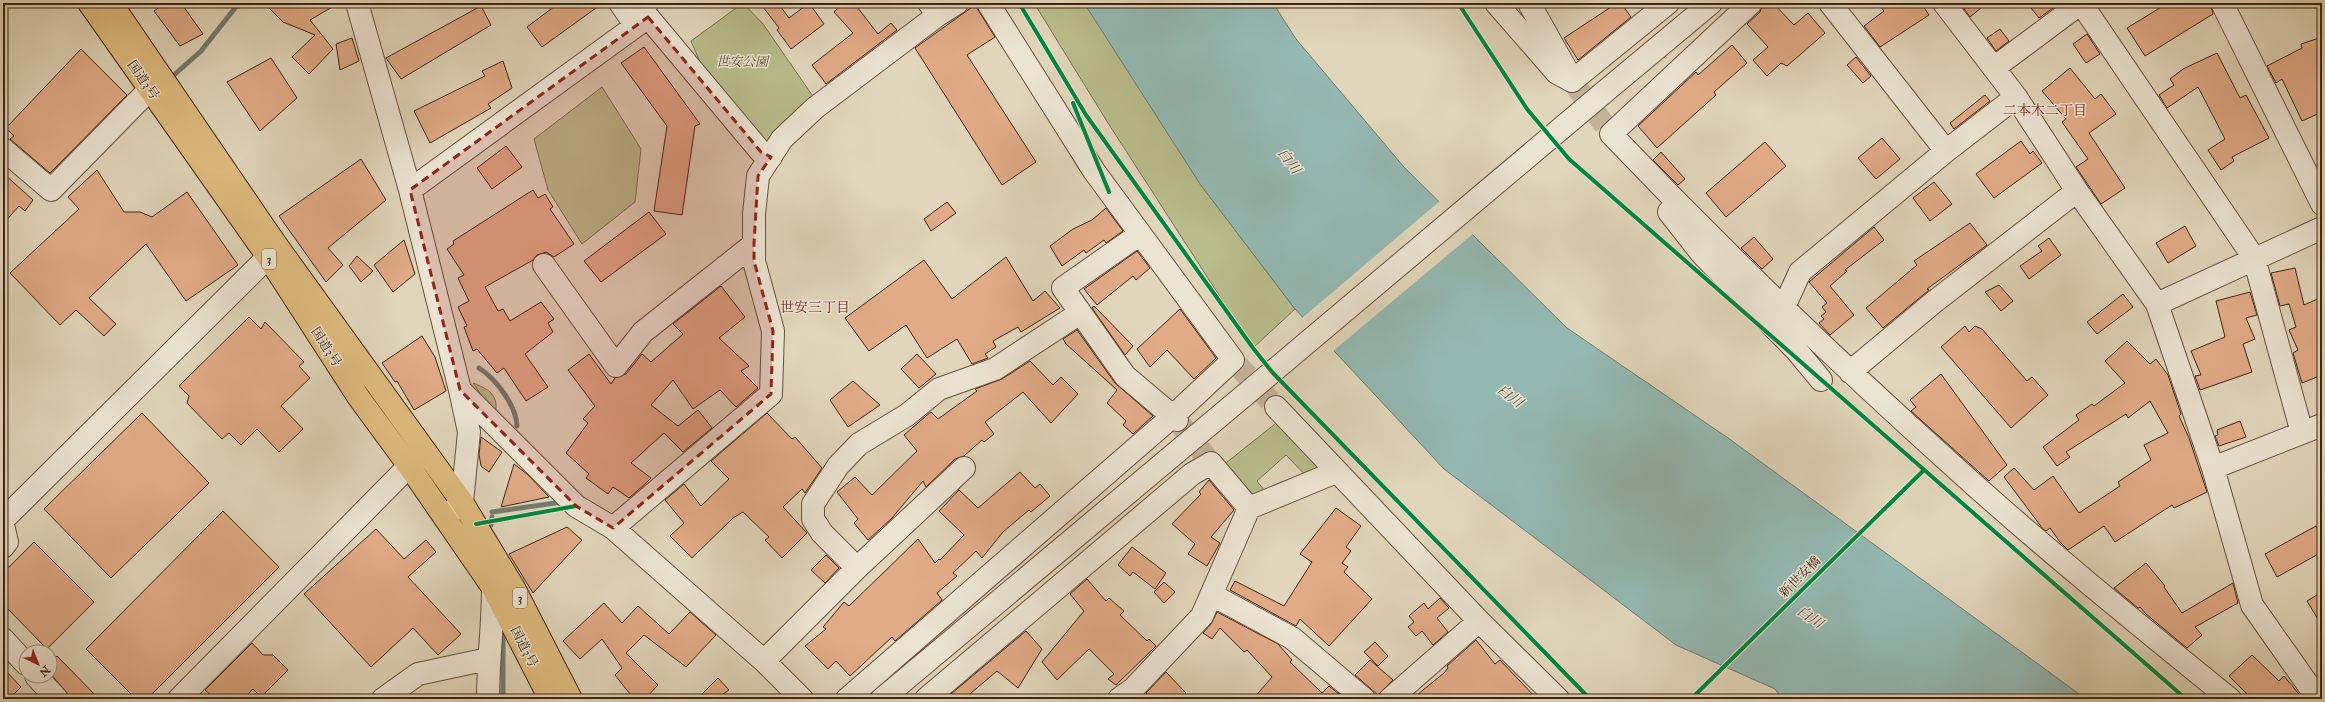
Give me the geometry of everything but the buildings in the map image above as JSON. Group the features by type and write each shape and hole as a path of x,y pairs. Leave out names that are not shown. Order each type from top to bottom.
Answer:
{"highway":[{"name":"国道3号","path":"89,3 268,258 359,398 409,466 493,588 550,699"},
{"name":"国道3号","path":"112,4 275,243 462,502 514,588 571,699"}],"street":[{"path":"356,3 410,190 460,390 468,432 462,502 445,518"},
{"path":"620,3 630,16 649,8"},
{"path":"614,528 771,394 773,331 754,261 754,214 758,176 770,157 782,139 815,108 933,9 957,3"},
{"path":"847,699 1175,418 1233,360 1094,171 988,3"},
{"path":"1496,3 1556,73 1572,81"},
{"path":"1529,3 1572,81"},
{"path":"1572,81 1668,3"},
{"path":"882,699 1711,3"},
{"path":"1611,134 1751,3"},
{"path":"1830,3 1946,151"},
{"path":"1944,3 2016,96 2078,191 2157,304 2213,468 2252,605 2318,699"},
{"path":"1995,67 2081,3 2254,258 2302,433"},
{"path":"2222,3 2322,204"},
{"path":"410,190 649,8"},
{"path":"649,8 761,152 770,157"},
{"path":"3,149 51,190 150,90"},
{"path":"1784,307 1800,272 1946,151 2016,96"},
{"path":"1611,134 1692,218 1850,372 1950,464 2055,555 2230,699"},
{"path":"1611,134 1634,170 1702,254 1798,350 1821,380"},
{"path":"1850,372 1934,302 2078,191"},
{"path":"2157,304 2254,258 2322,228"},
{"path":"1140,234 1063,288 1125,376 1175,418"},
{"path":"544,265 616,366 643,332 754,244"},
{"path":"3,520 268,258"},
{"path":"856,568 822,533 813,518 813,504 838,466 859,444 907,415 939,389 995,369 1080,313"},
{"path":"460,390 576,506 614,528 764,661 802,699"},
{"path":"1276,408 1478,621 1558,699"},
{"path":"2213,468 2322,425"},
{"path":"190,695 409,466 426,452"},
{"path":"926,699 1192,474 1211,463 1248,508"},
{"path":"764,661 856,568 964,468"},
{"path":"1119,699 1133,689 1202,616 1248,508 1336,472"},
{"path":"3,525 7,542 3,547"},
{"path":"488,699 488,660 493,619 493,588"},
{"path":"1212,595 1292,638 1364,699"},
{"path":"1390,699 1478,621"},
{"path":"3,638 18,655"},
{"path":"383,699 418,674 488,660"},
{"path":"43,684 57,699"}],"highlighted area":[{"path":"648,17 761,152 771,157 758,176 754,261 773,331 771,394 613,528 576,506 460,390 410,190"}],"green space":[{"name":"世安公園","path":"743,3 763,24 819,105 782,139 760,146 709,83 691,41"},
{"path":"1034,3 1088,3 1200,184 1295,309 1253,348 1108,123"},
{"path":"602,87 641,149 635,202 582,244 548,190 534,139"},
{"path":"473,383 485,388 495,398 495,415"},
{"path":"1285,416 1336,472 1312,482 1286,455 1257,481 1271,499 1249,508 1217,470"}],"water":[{"name":"白川","path":"1084,3 1273,3 1296,39 1404,167 1567,328 1728,438 2086,699 1782,699 1775,689 1676,645 1444,469 1295,309 1200,184"}],"pier":[{"path":"1441,200 1474,233 1332,352 1301,319"}],"waterway":[{"path":"174,75 201,51 239,3"},
{"path":"479,368 492,379 504,393 513,410 517,426"},
{"path":"492,512 562,502"},
{"path":"491,525 492,517"},
{"path":"503,632 503,699"}],"tunnel":[{"path":"1572,81 1611,134"},
{"path":"1233,360 1276,407"},
{"path":"1177,420 1211,463"}],"cycle path":[{"path":"1019,3 1086,115 1253,348 1272,372 1590,699"},
{"path":"1458,3 1527,109 1569,159 2186,699"},
{"path":"1073,103 1109,192"},
{"name":"新世安橋","path":"1691,699 1924,470"},
{"path":"476,524 576,506"}],"district":[{"name":"二本木二丁目","path":"2045,110"},
{"name":"世安三丁目","path":"815,307"}]}
